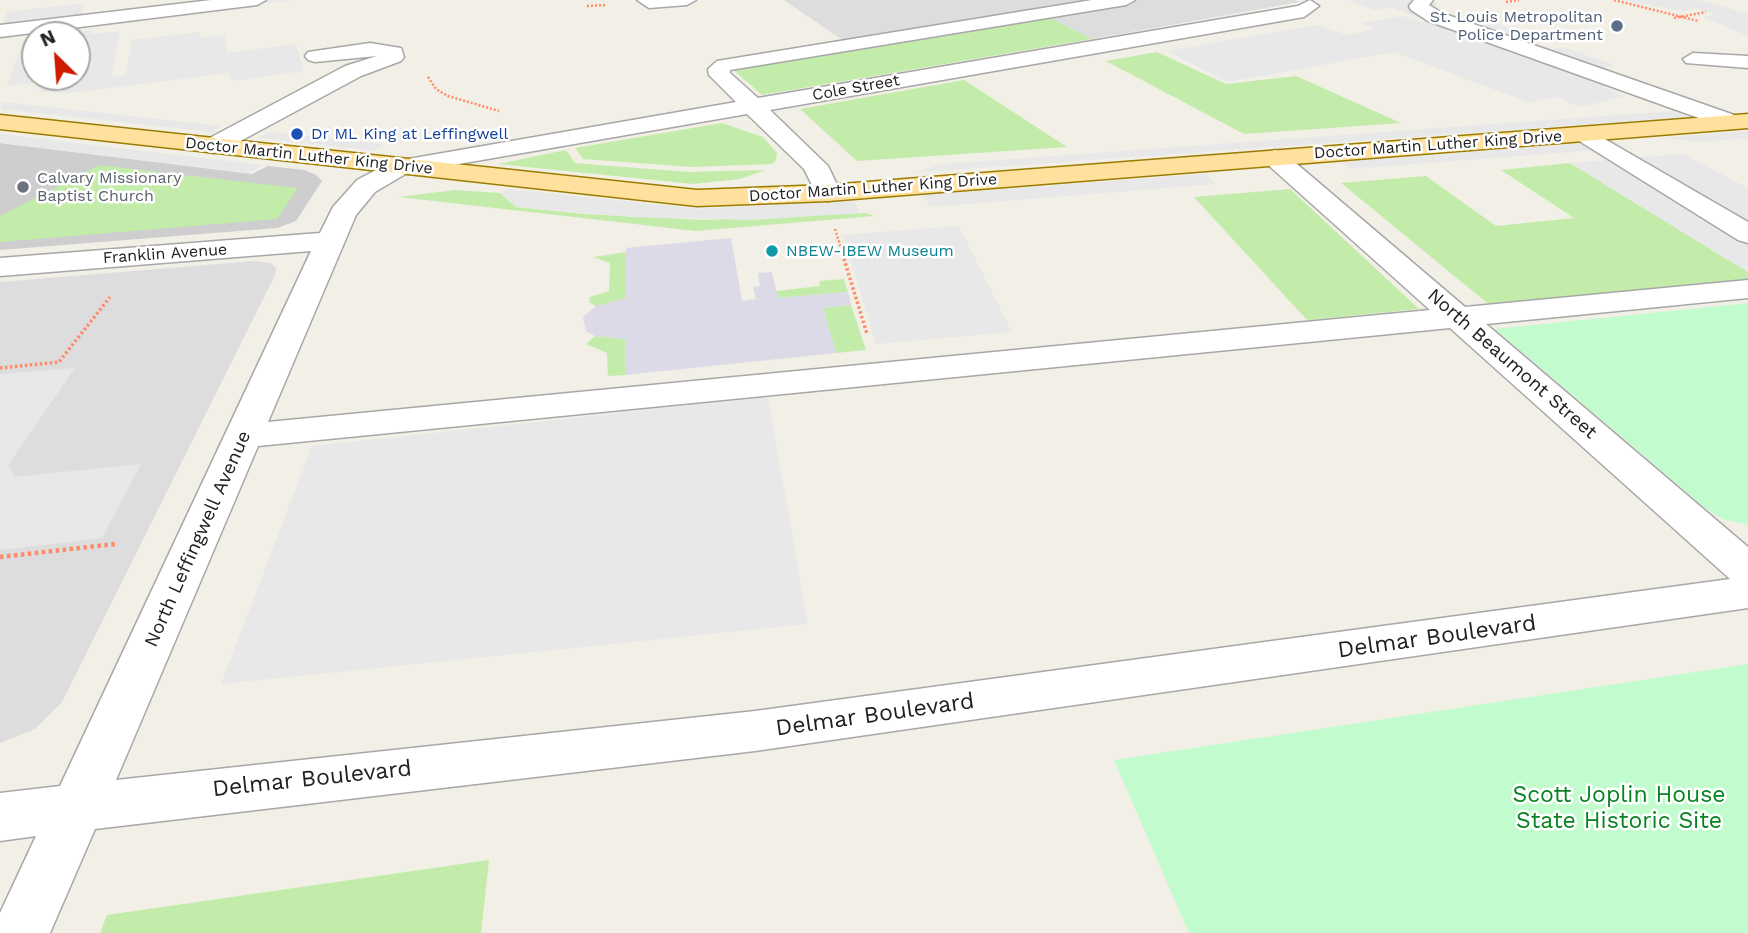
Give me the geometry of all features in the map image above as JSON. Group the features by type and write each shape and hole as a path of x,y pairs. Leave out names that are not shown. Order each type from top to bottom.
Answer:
{"main road":[{"name":"Doctor Martin Luther King Drive","path":"0,122 697,198 828,193 1740,122"}],"street":[{"path":"0,31 257,0"},
{"path":"648,1 687,0"},
{"path":"828,193 815,166 720,75 719,69 724,65 1126,0"},
{"name":"Cole Street","path":"400,167 1304,11 1302,3"},
{"path":"1395,3 1421,3 1435,17 1606,78 1682,81"},
{"path":"1693,59 1722,58 1748,62"},
{"path":"213,146 353,71"},
{"path":"1642,80 1740,122"},
{"path":"1584,134 1748,234"},
{"name":"North Beaumont Street","path":"1275,158 1748,571"},
{"name":"North Leffingwell Avenue","path":"21,933 343,213 357,194 400,167"},
{"name":"Franklin Avenue","path":"0,267 330,242"},
{"path":"244,436 1748,289"},
{"name":"Delmar Boulevard","path":"0,817 80,805 768,729 1101,685 1748,592"}],"path":[{"path":"1614,0 1683,16 1707,25"},
{"path":"1674,18 1706,12"},
{"path":"425,71 436,89 448,96 500,111"},
{"path":"832,222 880,374"},
{"path":"0,368 59,362 116,289"},
{"path":"0,557 115,544"}],"shaded area":[{"path":"246,0 291,0 91,24 91,21 21,21 21,32 0,35 7,12 84,3 80,19"},
{"path":"784,0 1300,2 1092,39 1046,16 848,44"},
{"path":"1347,0 1427,0 1438,4 1435,6 1440,13 1475,26 1492,23 1538,38 1523,41 1546,50 1563,47 1615,65 1600,69 1631,80 1602,87 1624,96 1581,107 1555,97 1530,103 1394,52 1228,82 1167,51 1318,25 1347,35 1376,29 1361,23 1402,16 1421,22 1427,21 1390,7 1375,10"},
{"path":"1622,0 1697,0 1725,7 1748,14 1748,36 1703,17 1716,14 1695,8 1683,11"},
{"path":"120,31 112,77 126,75 132,40 200,32 200,38 225,35 227,53 296,44 304,71 233,81 229,73 91,90 91,34"},
{"path":"21,48 21,84 7,86"},
{"path":"41,91 86,91 70,93"},
{"path":"3,102 222,126 211,132 0,109"},
{"path":"1673,111 1686,117 912,173 943,164"},
{"path":"1748,131 1748,138 1701,142 1663,138"},
{"path":"269,132 384,144 374,151 259,138"},
{"path":"0,134 263,165 249,173 0,143"},
{"path":"1612,141 1625,148 1349,169 1340,162"},
{"path":"0,143 252,174 268,166 305,170 322,181 296,221 277,228 0,250"},
{"path":"1683,154 1748,188 1748,272 1570,163"},
{"path":"1206,174 1216,184 930,207 923,195"},
{"path":"508,189 700,209 854,201 860,213 752,220 632,217 516,207 500,193"},
{"path":"959,226 1012,332 876,344 843,235"},
{"path":"731,238 742,301 756,299 753,287 760,286 758,273 772,272 778,298 848,292 851,305 823,308 836,353 625,375 626,339 595,336 586,331 583,317 596,306 626,298 626,248"},
{"path":"254,261 271,263 276,268 275,275 62,702 35,729 0,743 0,282"},
{"path":"75,368 8,465 14,477 141,464 102,538 0,550 0,374"},
{"path":"768,397 808,624 221,684 312,446"}],"green space":[{"path":"1046,16 1092,39 762,95 729,66"},
{"path":"1157,52 1226,84 1296,76 1401,123 1244,134 1106,61"},
{"path":"964,80 1067,147 857,161 800,109"},
{"path":"722,123 763,137 777,153 776,160 772,164 691,167 583,159 575,148"},
{"path":"566,150 575,163 688,172 765,170 740,179 693,184 498,164"},
{"path":"1570,163 1748,272 1748,280 1492,307 1341,183 1426,176 1496,226 1574,218 1501,170"},
{"path":"100,165 298,188 277,219 0,242 0,216"},
{"path":"1290,189 1419,309 1307,320 1194,197"},
{"path":"455,190 500,193 516,207 585,214 703,220 866,213 874,216 696,231 399,197"},
{"path":"627,252 626,298 596,306 589,302 590,297 609,291 610,263 593,257"},
{"path":"844,279 848,292 777,298 776,291 820,286 819,281"},
{"path":"1748,303 1748,525 1722,519 1704,507 1495,329"},
{"path":"851,305 866,350 836,353 823,308"},
{"path":"595,336 626,339 625,375 608,376 607,353 586,344"},
{"name":"Scott Joplin House State Historic Site","path":"1748,664 1748,933 1189,933 1114,760"},
{"path":"489,860 481,933 100,933 107,915"}],"place":[{"name":"St. Louis Metropolitan Police Department","path":"1617,26"},
{"name":"Dr ML King at Leffingwell","path":"297,134"},
{"name":"Calvary Missionary Baptist Church","path":"23,187"},
{"name":"NBEW-IBEW Museum","path":"772,251"}]}
